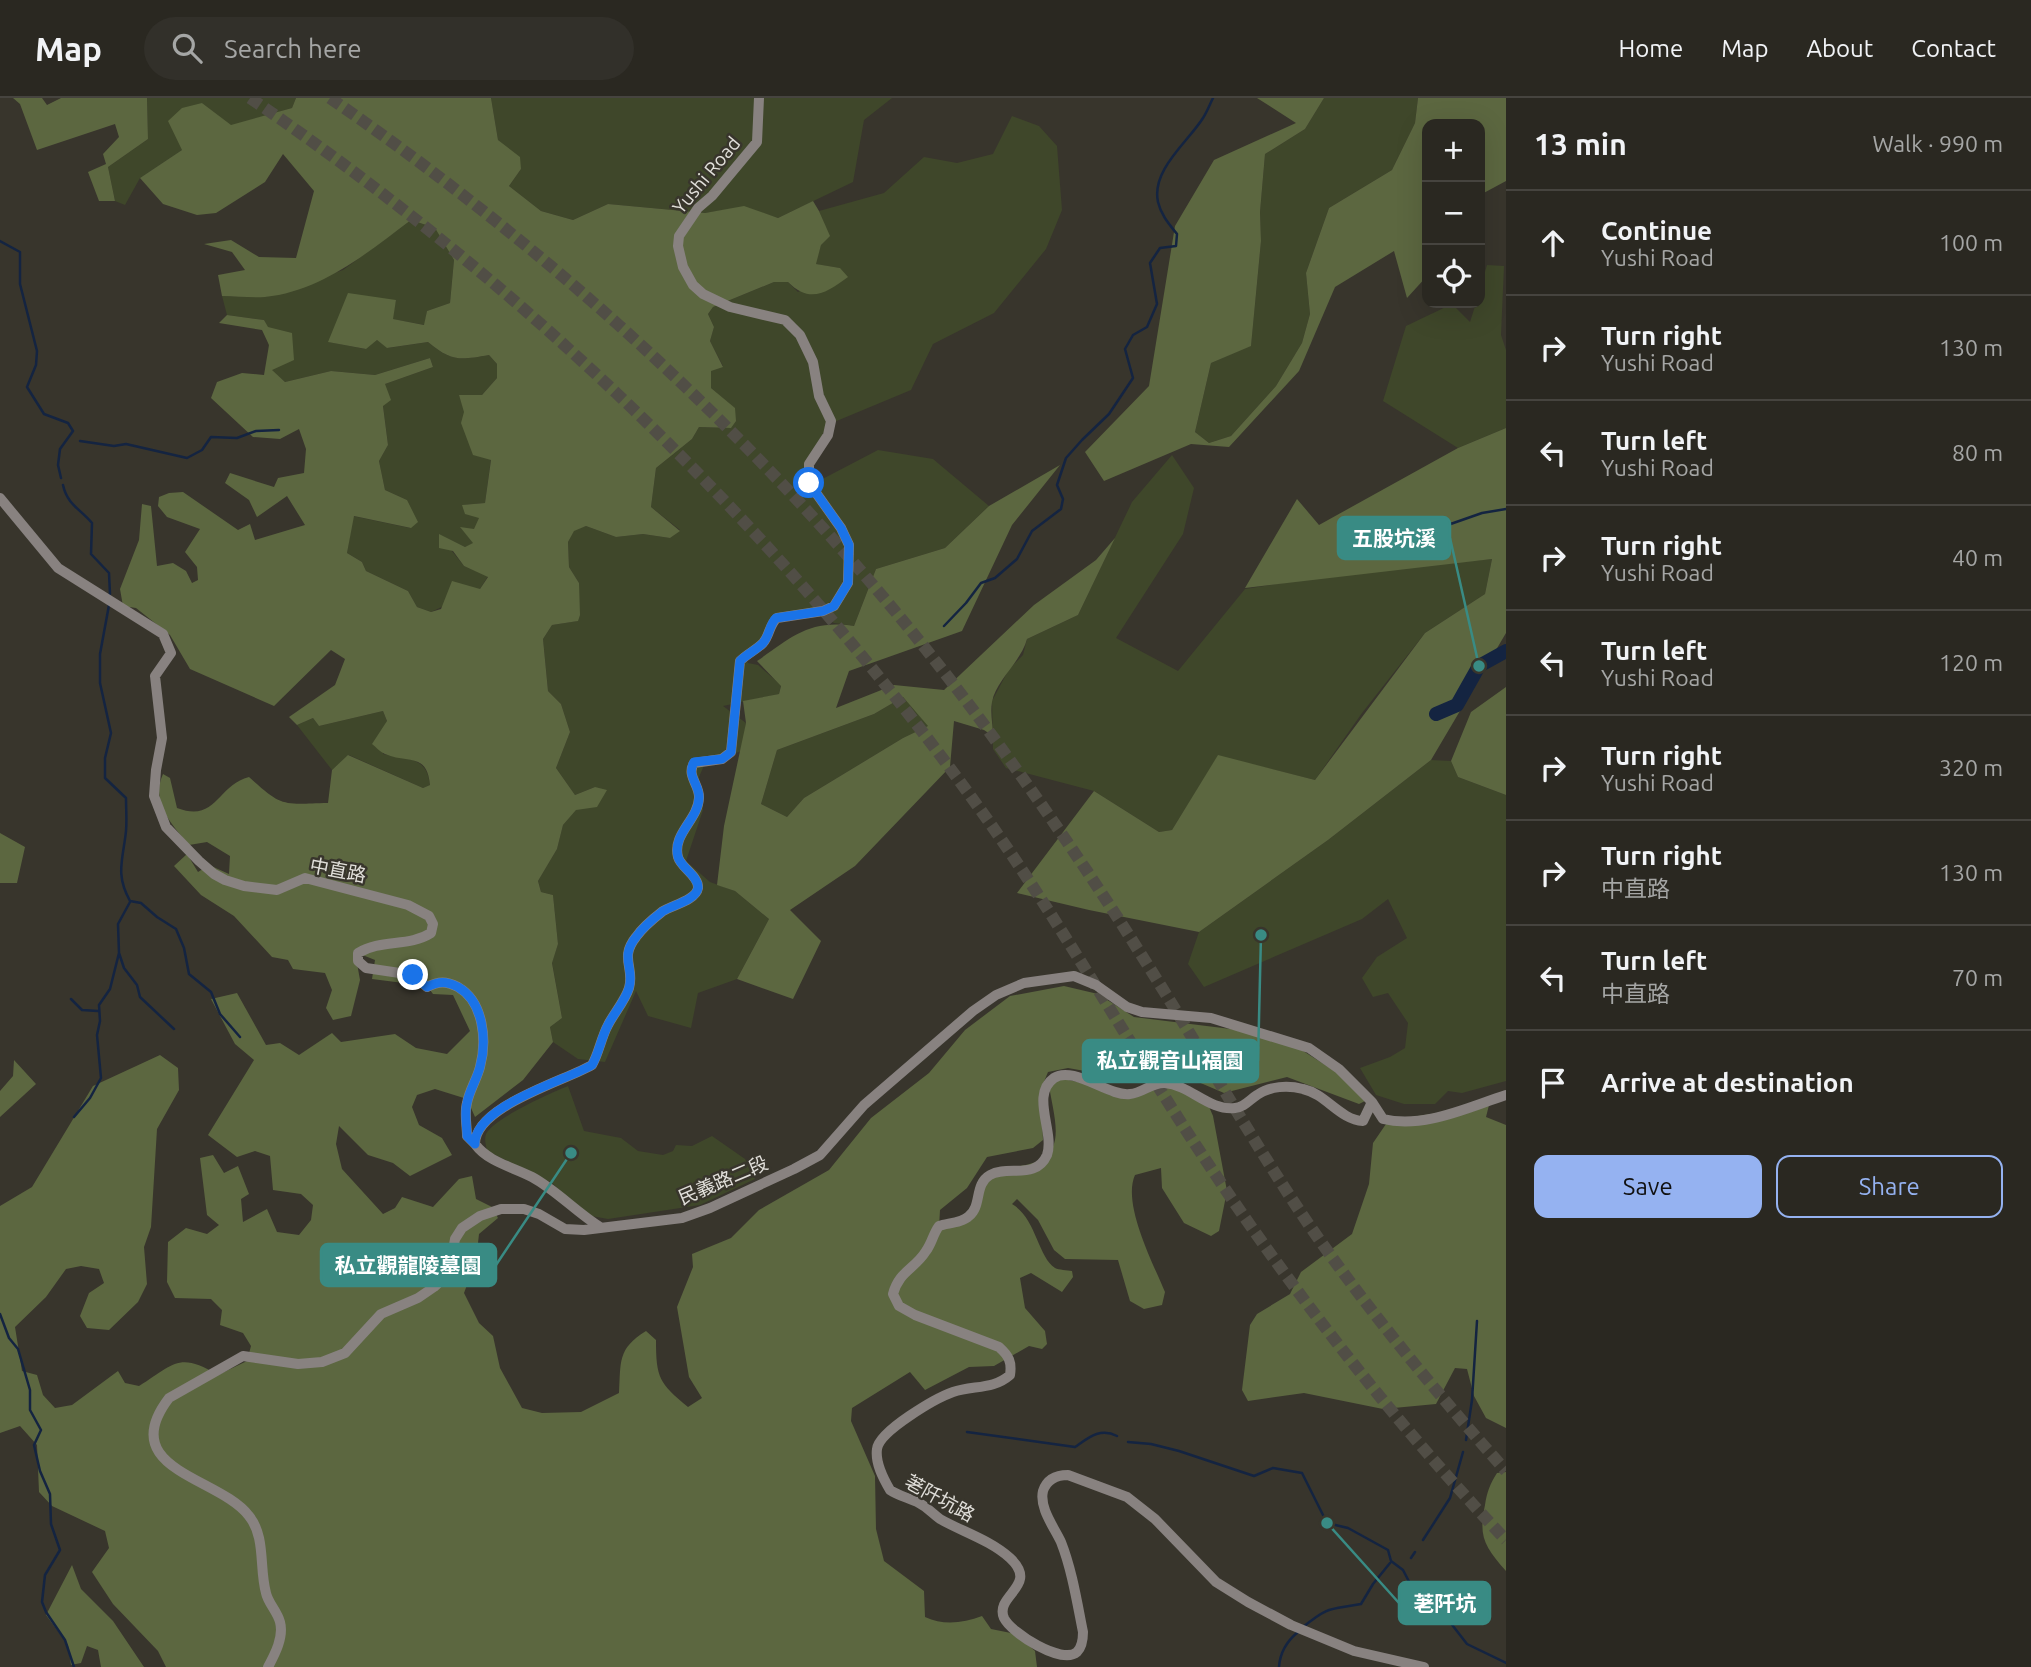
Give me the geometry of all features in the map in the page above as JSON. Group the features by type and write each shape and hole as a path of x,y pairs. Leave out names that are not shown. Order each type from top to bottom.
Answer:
{"street":[{"name":"Yushi Road","path":"475,1144 477,1130 483,1123 519,1098 592,1065 608,1025 628,989 626,955 634,939 664,911 692,896 697,890 698,884 679,859 677,848 681,835 695,814 700,796 691,767 694,762 722,759 731,752 740,661 762,644 776,618 823,611 834,606 848,583 849,545 841,528 809,483 809,464 828,435 831,421 819,396 813,362 800,335 785,320 730,307 703,294 693,285 683,267 679,252 680,236 698,208 712,196 757,142 759,98"},
{"name":"中直路","path":"0,498 58,568 163,634 170,646 171,653 155,676 162,737 153,796 166,827 199,861 214,874 244,886 277,890 305,878 408,905 429,916 433,923 431,933 422,939 383,943 365,949 358,953 358,961 366,968 413,975 427,987 439,981 467,992 477,1009 485,1045 481,1066 466,1103 467,1136 475,1144"},
{"name":"民義路二段","path":"268,1667 280,1637 280,1622 266,1596 256,1525 247,1512 182,1474 156,1449 155,1426 165,1403 169,1398 243,1356 298,1364 322,1362 345,1353 381,1314 418,1298 449,1273 455,1239 462,1228 480,1216 501,1209 524,1209 565,1229 584,1230 682,1218 710,1208 820,1155 864,1105 973,1011 996,995 1024,983 1048,979 1074,976 1096,985 1127,1007 1142,1012 1211,1017 1309,1048 1339,1069 1373,1102 1383,1119 1398,1123 1414,1122 1506,1095"},
{"name":"荖阡坑路","path":"1373,1102 1363,1121 1354,1121 1318,1094 1286,1086 1267,1089 1236,1108 1224,1108 1166,1083 1153,1084 1131,1094 1120,1093 1073,1076 1061,1075 1053,1079 1047,1087 1044,1103 1049,1141 1046,1155 1040,1164 1028,1171 1001,1171 988,1176 979,1187 976,1206 971,1215 963,1220 939,1226 928,1249 896,1280 892,1294 899,1306 915,1315 999,1347 1008,1356 1010,1376 1001,1383 956,1391 935,1399 914,1412 879,1442 876,1450 878,1464 890,1490 919,1503 939,1518 995,1547 1017,1565 1020,1583 1002,1611 1005,1621 1043,1649 1074,1654 1080,1650 1083,1632 1070,1570 1061,1542 1042,1503 1043,1492 1051,1479 1058,1475 1068,1475 1127,1497 1155,1519 1216,1582 1248,1602 1303,1630 1354,1651 1424,1667"},
{"path":"475,1144 481,1152 548,1187 583,1217 600,1227"}],"green space":[{"path":"13,98 42,98 47,105 61,98 147,98 148,139 108,167 115,201 99,201 88,172 106,164 103,154 119,137 115,124 37,150 20,104"},
{"path":"147,98 296,98 292,108 231,126 202,103 182,150 140,178 125,205 115,201 108,167 148,139"},
{"path":"296,98 491,98 498,140 520,157 521,169 509,186 541,211 573,220 608,204 705,213 744,206 778,218 813,201 830,236 821,245 816,264 840,268 848,277 818,294 804,293 788,282 774,282 713,307 708,314 714,327 710,341 723,367 711,371 711,388 735,408 736,421 731,428 699,427 692,439 656,468 651,507 680,531 670,538 643,534 616,537 586,526 574,531 568,542 569,567 579,583 580,615 578,621 552,625 543,639 548,691 561,704 570,732 556,768 575,795 595,787 607,790 597,807 576,810 563,825 557,849 538,881 541,892 553,895 558,944 552,963 562,1018 550,1027 553,1042 523,1080 475,1117 467,1099 435,1089 417,1095 412,1107 419,1125 442,1138 452,1155 410,1176 393,1163 368,1155 339,1126 336,1144 342,1169 383,1214 395,1208 402,1197 433,1207 459,1179 472,1176 476,1199 492,1207 498,1218 479,1234 476,1261 464,1293 479,1323 493,1336 500,1368 522,1408 542,1413 581,1412 619,1393 625,1350 646,1331 656,1340 658,1372 665,1385 688,1407 702,1398 689,1377 677,1307 693,1267 692,1254 731,1238 759,1210 829,1170 871,1118 929,1073 965,1030 1010,996 1064,986 1098,994 1134,1017 1263,1033 1289,1042 1363,1089 1369,1099 1359,1104 1287,1077 1224,1093 1182,1075 1113,1076 1068,1068 1048,1072 1041,1089 1043,1140 1033,1148 987,1157 967,1188 940,1210 939,1227 976,1211 983,1184 990,1176 999,1171 1033,1163 1050,1151 1055,1140 1056,1127 1049,1085 1059,1078 1130,1093 1158,1083 1204,1095 1213,1116 1227,1191 1219,1231 1211,1236 1184,1223 1162,1188 1161,1168 1135,1175 1132,1187 1136,1217 1165,1292 1162,1305 1144,1309 1130,1301 1118,1260 1065,1259 1054,1250 1038,1220 1017,1199 1012,1204 1026,1218 1049,1263 1057,1269 1072,1271 1073,1277 1062,1292 1031,1273 1020,1278 1025,1308 1045,1331 1047,1344 1042,1349 1029,1346 994,1366 969,1367 925,1390 910,1372 852,1408 851,1421 875,1476 876,1529 884,1561 924,1591 925,1617 954,1623 982,1616 991,1629 1016,1634 1035,1651 1037,1667 166,1667 158,1651 113,1604 92,1572 109,1548 105,1531 52,1506 39,1492 37,1445 20,1426 0,1433 0,1206 32,1187 93,1086 160,1055 178,1068 179,1090 157,1129 151,1227 144,1247 147,1284 138,1302 109,1330 87,1328 80,1316 89,1293 104,1283 99,1269 81,1266 66,1269 46,1297 15,1327 22,1371 37,1375 43,1395 55,1408 72,1405 118,1371 125,1383 139,1386 177,1363 194,1364 218,1375 247,1361 251,1346 243,1333 220,1325 222,1310 211,1299 175,1298 167,1282 168,1242 186,1228 207,1234 219,1225 207,1215 200,1158 213,1155 224,1173 238,1166 249,1194 241,1199 243,1222 267,1209 277,1232 299,1235 311,1220 313,1205 301,1194 273,1190 270,1156 255,1151 237,1157 208,1135 254,1060 235,1044 211,999 237,993 266,1045 280,1043 299,1055 332,1033 341,1042 395,1034 416,1048 447,1054 470,1031 453,995 433,994 427,986 372,979 375,960 355,952 360,980 351,1016 333,1020 326,1008 332,990 325,973 293,969 288,960 272,957 234,916 201,895 174,866 187,854 198,872 209,865 229,874 230,856 207,842 189,845 161,804 159,794 163,774 170,778 177,808 190,811 201,811 209,807 238,781 249,777 269,794 284,802 328,803 332,770 348,755 423,788 430,785 421,763 385,754 372,744 387,721 383,711 319,726 313,718 297,725 289,717 335,685 345,659 331,650 274,706 190,669 170,635 136,608 123,606 120,589 139,540 142,504 151,506 157,566 173,563 186,571 192,583 198,580 197,567 185,552 200,529 167,517 158,506 159,497 183,492 238,530 250,524 255,540 305,525 287,496 257,517 249,500 225,483 230,473 274,487 278,478 304,473 306,449 299,429 280,439 253,437 211,398 217,382 242,373 264,375 269,345 262,330 219,323 227,315 264,320 268,327 292,333 294,360 272,370 285,382 331,371 375,375 430,358 433,367 385,384 391,400 383,406 388,445 379,461 385,490 407,500 418,522 411,528 354,516 347,553 362,562 366,571 408,591 417,607 431,612 441,609 452,581 480,589 488,577 464,566 453,551 439,548 439,534 465,547 473,543 460,527 474,529 479,518 465,514 462,505 485,503 491,460 473,455 461,423 464,412 459,395 482,395 497,378 497,364 489,355 463,358 450,356 428,342 387,348 377,340 366,349 328,342 348,293 396,300 393,319 424,325 427,311 450,303 454,260 435,228 411,220 343,269 306,287 265,297 222,296 218,275 245,270 232,252 204,244 231,240 259,257 296,258 314,191 283,154 265,182 216,213 197,215 163,204 140,178 182,150 168,121 182,108 202,103 231,125 292,108"},
{"path":"491,98 892,98 864,120 853,182 778,218 744,207 705,213 608,204 573,220 541,211 509,186 521,169 498,140"},
{"path":"1257,98 1324,98 1305,129 1265,154 1260,212 1261,241 1251,346 1211,363 1195,432 1209,443 1231,436 1276,386 1302,343 1310,314 1306,273 1329,208 1392,170 1415,123 1418,98 1506,98 1506,181 1485,192 1485,119 1422,119 1422,282 1407,298 1394,251 1335,287 1299,371 1229,447 1191,444 1104,481 1085,452 1149,386 1175,226 1214,160 1296,123"},
{"path":"1324,98 1418,98 1415,123 1392,170 1329,208 1306,273 1310,314 1302,343 1276,386 1231,436 1209,443 1195,432 1211,363 1251,345 1261,241 1260,212 1265,154 1305,129"},
{"path":"1012,116 1039,126 1057,146 1062,210 1046,249 994,313 933,344 911,390 827,425 809,464 811,485 878,450 933,459 989,506 945,548 876,569 854,626 834,623 816,611 772,618 762,642 743,655 748,663 758,665 781,685 779,694 723,706 746,723 742,751 705,763 699,777 703,810 686,861 710,882 735,891 769,919 737,979 698,993 691,1028 648,1016 636,991 605,1062 578,1059 553,1042 550,1027 562,1018 552,962 558,944 553,895 541,892 538,881 557,849 563,825 595,787 575,795 556,768 570,732 561,704 548,691 543,639 552,625 577,621 579,583 569,567 568,542 574,530 586,526 616,537 643,534 670,538 680,530 651,507 656,468 692,439 699,427 731,428 734,408 711,388 711,370 723,366 710,341 714,327 708,314 713,307 774,282 788,282 798,292 840,268 815,264 821,245 829,236 819,211 884,193 924,157 957,163 993,154"},
{"path":"411,220 435,228 454,260 450,303 427,311 425,325 392,319 396,300 329,342 365,349 377,340 388,348 428,342 450,356 463,358 489,355 497,364 497,378 482,395 459,395 465,412 491,459 485,503 463,505 480,518 474,530 461,528 474,543 465,547 439,535 464,566 488,576 480,589 431,612 417,607 408,591 366,571 362,562 347,553 353,516 410,528 407,500 385,490 379,461 388,445 383,405 385,384 433,367 430,358 375,375 331,371 285,382 271,370 264,320 227,315 222,296 265,297 343,270"},
{"path":"1487,265 1504,266 1501,335 1506,350 1506,428 1458,448 1383,401 1406,326 1444,308 1456,308 1470,322 1474,308 1485,308"},
{"path":"1506,428 1506,633 1431,760 1328,840 1199,932 1017,893 1094,791 1159,832 1172,830 1218,755 1315,780 1425,633 1485,594 1492,559 1245,588 1297,499 1319,525 1458,448"},
{"path":"1172,455 1194,488 1183,534 1116,638 1178,671 1245,589 1361,571 1492,559 1485,594 1425,633 1362,713 1315,780 1218,756 1172,830 1159,832 1094,791 1006,768 993,749 992,701 1009,669 1023,655 1027,639 1078,615 1132,502"},
{"path":"1060,465 1012,525 962,631 849,671 836,708 894,685 944,690 1034,605 1096,560 1115,538 1078,615 1027,639 1020,655 994,694 991,710 993,736 984,730 954,721 950,767 855,866 790,910 821,941 793,999 737,979 769,919 735,891 717,885 724,826 746,723 743,701 779,694 781,686 757,661 791,638 813,628 825,625 854,626 876,569 945,548 989,506","holes":["903,697 928,726 903,738 804,798 787,817 761,804 777,750 874,714"]},
{"path":"1506,687 1506,795 1458,777 1451,761 1471,712"},
{"path":"903,697 929,726 903,738 804,798 787,817 761,804 777,750 874,714"},
{"path":"383,711 387,721 383,754 420,764 425,769 430,785 423,788 349,755 332,770 297,725 313,718 319,726"},
{"path":"1431,760 1451,761 1458,777 1506,795 1506,1081 1462,1093 1448,1091 1435,1104 1404,1104 1376,1095 1360,1068 1390,1057 1405,1048 1408,1023 1388,993 1373,997 1362,978 1377,957 1407,938 1388,899 1362,919 1204,987 1188,964 1199,932 1328,840"},
{"path":"0,833 25,847 17,883 0,883"},
{"path":"14,1060 36,1084 0,1117 0,1091 13,1076"},
{"path":"568,1086 584,1131 621,1138 638,1151 663,1155 673,1151 676,1145 692,1146 712,1136 745,1159 755,1179 700,1205 608,1219 586,1215 552,1183 487,1151 485,1142 486,1134 500,1121"},
{"path":"1489,1105 1486,1117 1506,1125 1506,1428 1486,1418 1474,1396 1467,1369 1455,1368 1436,1404 1383,1409 1304,1393 1248,1401 1242,1390 1250,1325 1257,1314 1290,1294 1301,1272 1352,1234 1369,1184 1373,1143 1386,1124 1398,1119"},
{"path":"1506,1472 1506,1571 1488,1548 1482,1525 1491,1485 1497,1473"},
{"path":"72,1565 81,1589 113,1621 144,1667 101,1667 98,1650 87,1646 81,1663 71,1665 68,1645 46,1615"}],"waterway":[{"path":"944,626 981,583 995,578 1017,559 1032,531 1061,509 1063,499 1057,485 1066,458 1109,414 1133,378 1125,349 1133,335 1147,327 1157,304 1150,263 1160,248 1176,246 1177,234 1163,215 1158,202 1160,179 1172,157 1203,118 1213,98"},
{"path":"0,241 20,252 20,284 37,351 36,365 27,387 44,414 68,423 73,431 60,449 58,465 61,478"},
{"path":"80,441 114,446 126,444 187,458 202,450 211,437 237,438 256,431 279,430"},
{"path":"63,485 71,502 92,523 91,554 109,573 110,594"},
{"path":"1374,556 1392,552 1409,541 1442,527 1482,513 1506,509"},
{"path":"109,605 100,654 100,683 111,733 105,758 105,778 126,798 121,867 125,891 130,901 141,903 176,929 184,948 189,974 211,992 220,1014 240,1037"},
{"path":"1436,714 1457,705 1479,666 1506,651"},
{"path":"130,902 118,924 119,953 124,968 137,985 140,997 174,1029"},
{"path":"74,1117 90,1098 101,1078 97,1035 99,1005 110,989 119,953"},
{"path":"71,999 82,1010 98,1011"},
{"path":"0,1314 9,1338 18,1349 30,1390 30,1410 41,1430 34,1445 40,1471 50,1494 51,1524 60,1550 45,1575 42,1602 65,1640 74,1667"},
{"path":"1466,1440 1472,1400 1477,1321"},
{"path":"967,1432 1075,1447 1100,1433 1117,1436"},
{"path":"1128,1442 1179,1451 1254,1476 1273,1468 1302,1473 1327,1523 1348,1528 1388,1550 1391,1561 1403,1570 1416,1595 1439,1608 1467,1644 1506,1663"},
{"path":"1423,1540 1450,1498 1463,1452"},
{"path":"1411,1558 1415,1552"},
{"path":"1303,1627 1325,1612 1361,1604 1390,1563"},
{"path":"1279,1667 1285,1647 1298,1632"}],"tunnel":[{"path":"250,98 355,173 457,253 556,337 650,426 741,519 828,615 910,715 987,819 1188,1132 1250,1225 1318,1319 1428,1454 1506,1540"},
{"path":"330,98 427,167 611,318 698,399 782,483 862,572 937,664 1060,832 1126,931 1301,1213 1348,1280 1399,1345 1506,1471"}],"place":[{"name":"五股坑溪","path":"1479,666"},
{"name":"私立觀音山福園","path":"1261,935"},
{"name":"私立觀龍陵墓園","path":"571,1153"},
{"name":"荖阡坑","path":"1327,1523"}],"route":[{"path":"413,975 427,987 439,981 467,992 477,1009 485,1045 477,1079 466,1103 467,1136 475,1144 477,1130 483,1123 519,1098 592,1065 602,1037 630,983 626,955 634,939 664,911 692,896 697,890 698,884 684,868 677,848 681,835 695,814 700,796 691,767 694,762 722,759 731,752 740,661 762,644 776,618 823,611 834,606 848,583 849,545 841,528 809,483"}]}
